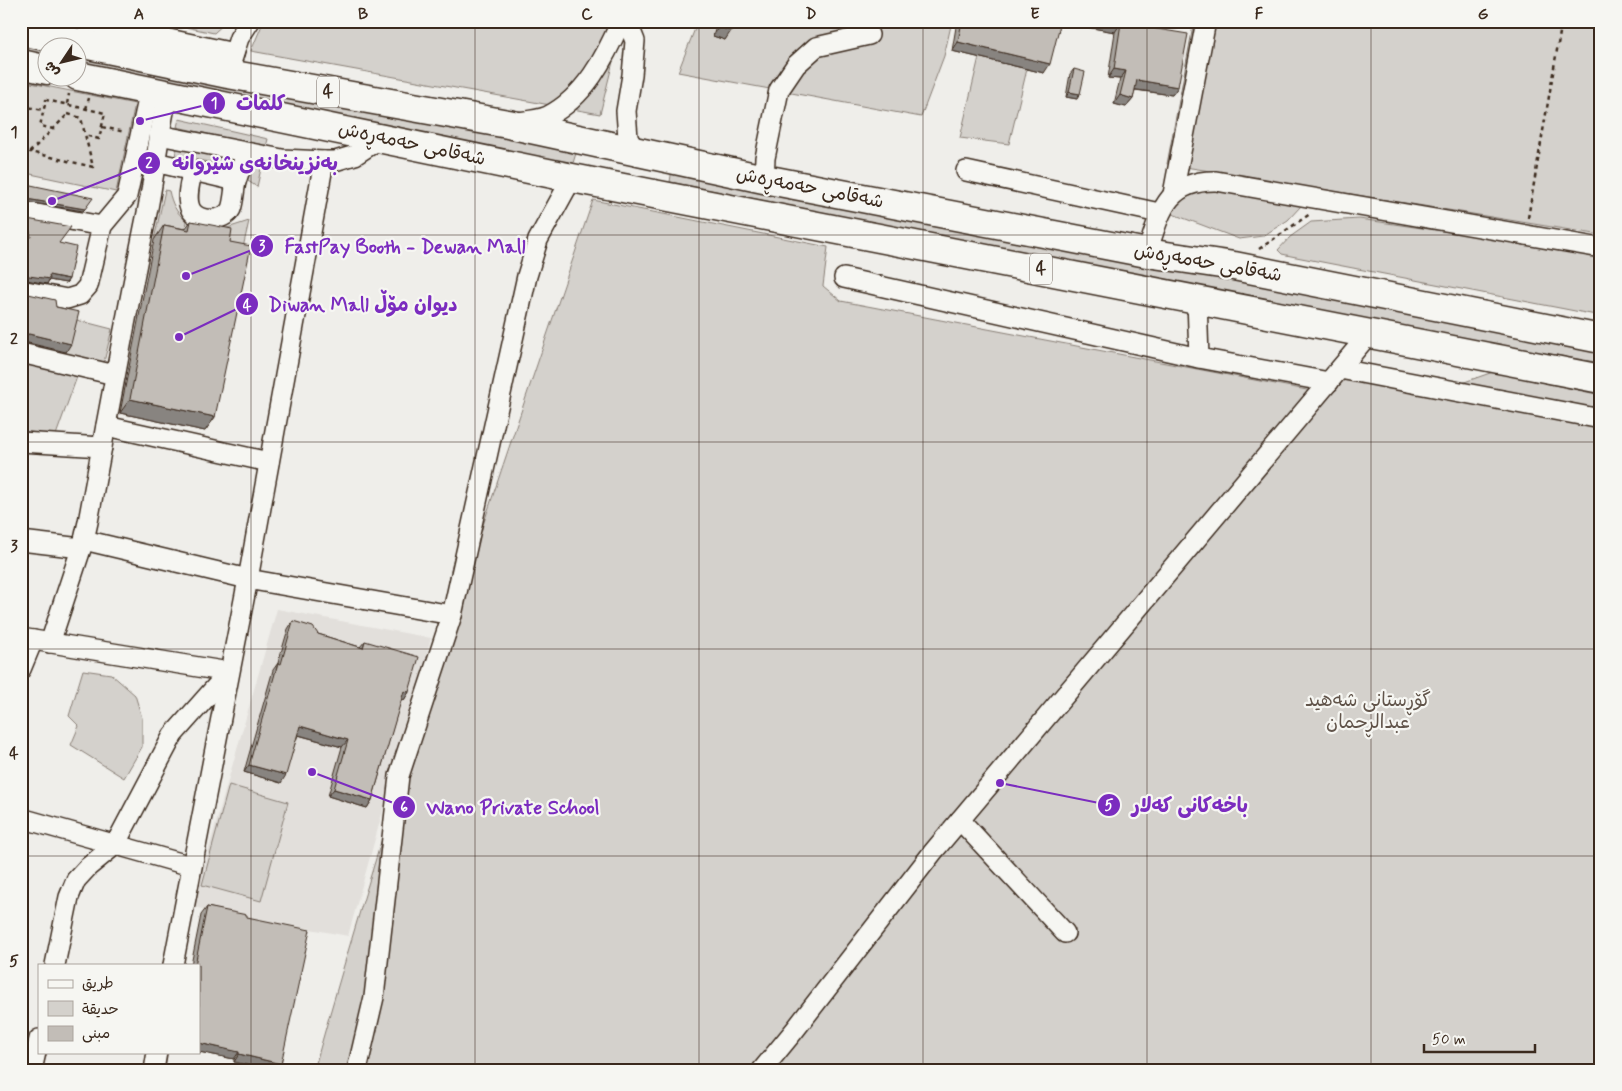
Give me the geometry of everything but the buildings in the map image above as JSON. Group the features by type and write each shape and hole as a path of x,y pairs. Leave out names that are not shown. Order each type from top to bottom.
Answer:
{"highway":[{"name":"شەقامی حەمەڕەش","path":"21,31 231,64 764,179 1147,253 1234,266 1601,339"},
{"path":"21,64 38,68"},
{"name":"شەقامی حەمەڕەش","path":"88,78 572,178 1601,379"}],"street":[{"path":"85,21 231,64 239,38 250,21"},
{"path":"508,124 547,116 572,98 591,78 608,53 621,21"},
{"path":"627,21 635,41 626,111 628,138 636,152"},
{"path":"1173,194 1206,21"},
{"path":"764,179 766,158 779,90 792,71 816,47 869,35"},
{"path":"21,669 83,544 148,212 159,135 159,92"},
{"path":"21,290 61,298 74,298 80,295 88,286 91,280 102,226 127,196 159,92"},
{"path":"159,135 282,159 324,161 335,161 356,155 381,138"},
{"path":"192,172 188,199 191,210 198,217 210,220 222,217 231,210 236,181 247,153"},
{"path":"173,964 248,579 324,161"},
{"path":"155,162 236,181"},
{"path":"966,171 1160,213"},
{"path":"357,1070 374,997 399,776 452,615 527,276 538,240 572,178"},
{"path":"1147,253 1160,213 1173,194 1182,187 1192,183 1216,181 1601,248"},
{"path":"21,211 102,226"},
{"path":"844,278 1199,358 1335,375 1601,420"},
{"path":"1197,300 1199,358"},
{"path":"762,1070 933,852 1369,334"},
{"path":"21,354 115,375"},
{"path":"106,426 269,462"},
{"path":"21,442 102,446"},
{"path":"21,541 83,544 248,579 452,615"},
{"path":"35,640 229,672"},
{"path":"55,964 71,888 81,873 115,845 173,735 229,672"},
{"path":"21,818 191,866"},
{"path":"960,820 1066,933"},
{"path":"32,1070 38,1043"},
{"path":"154,1070 157,1054"}],"path":[{"path":"1525,234 1562,21"},
{"path":"54,129 40,126 46,100 105,113 100,139 85,135"},
{"path":"21,106 44,110"},
{"path":"68,114 81,118 85,135 93,167 30,152 68,114"},
{"path":"102,127 129,133"},
{"path":"1234,266 1323,206 1342,202"}],"shaded area":[{"path":"277,609 431,638 348,936 192,907"}],"green space":[{"path":"157,21 227,21 214,33"},
{"path":"265,21 378,21 405,26 410,21 623,21 600,114 251,51"},
{"path":"698,21 952,21 944,56 921,117 678,72"},
{"path":"1194,21 1601,21 1601,235 1167,164"},
{"path":"21,42 38,46 38,55 21,52"},
{"path":"88,54 577,150 573,163 470,146 88,65"},
{"path":"979,57 1027,69 1009,144 960,138"},
{"path":"21,81 38,84 38,88 56,88 135,104 116,192 21,172"},
{"path":"179,119 268,139 266,147 177,127"},
{"path":"177,147 231,158 233,160 231,171 224,169 224,165 183,157 181,161 174,160"},
{"path":"249,161 262,164 257,187 245,179"},
{"path":"672,169 1601,349 1601,363 1453,337 670,182"},
{"path":"1217,186 1270,194 1301,206 1288,220 1263,236 1239,239 1170,213 1175,201 1191,190"},
{"path":"165,190 169,191 175,207 186,221 184,236 154,240"},
{"name":"گۆڕستانی شەهید عبدالڕحمان","path":"593,200 828,247 823,286 841,301 1312,391 1345,374 1433,393 1493,372 1601,395 1601,1070 314,1070 412,741 483,524"},
{"path":"1359,219 1601,255 1601,316 1291,256 1282,254 1278,250 1290,237 1311,222"},
{"path":"249,221 240,261 221,230"},
{"path":"73,319 112,329 104,362 66,354"},
{"path":"21,362 78,374 56,435 21,431"},
{"path":"83,670 111,674 135,695 142,718 142,747 124,778 71,745 79,726 69,716"},
{"path":"229,785 288,802 261,901 202,885"}],"place":[{"name":"كلمات","path":"140,121"},
{"name":"بەنزینخانەی شێروانە","path":"52,201"},
{"name":"FastPay Booth - Dewan Mall","path":"186,276"},
{"name":"Diwan Mall دیوان مۆڵ","path":"179,337"},
{"name":"Wano Private School","path":"312,772"},
{"name":"باخەکانی کەلار","path":"1000,783"}]}
